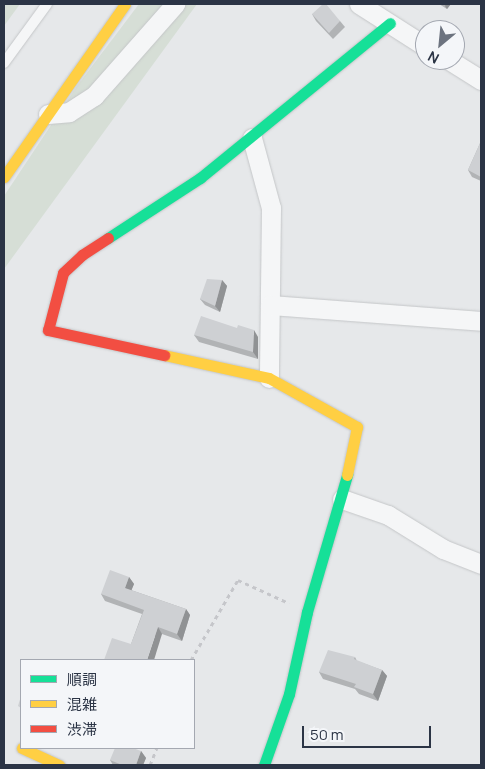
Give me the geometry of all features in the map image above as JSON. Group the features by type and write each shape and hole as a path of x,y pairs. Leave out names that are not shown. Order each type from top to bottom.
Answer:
{"street":[{"path":"4,177 125,4"},
{"path":"48,114 68,112 94,96 176,4"},
{"path":"359,4 415,39"},
{"path":"264,765 289,694 307,612 342,499 357,427 269,378 48,330 63,273 82,255 200,178 252,138 390,23"},
{"path":"465,70 481,80"},
{"path":"252,138 270,208 269,378"},
{"path":"270,305 481,320"},
{"path":"342,499 394,518 443,550 481,564"},
{"path":"25,749 59,765"}],"lane":[{"path":"4,63 47,4"}],"path":[{"path":"192,659 238,580 307,612"},
{"path":"150,765 157,749"}],"shaded area":[{"path":"4,4 20,4 4,26"},
{"path":"139,4 197,4 4,269 4,196 77,86"}],"building":[{"path":"323,4 326,4 340,21 329,33 312,14"},
{"path":"481,141 481,177 468,170"},
{"path":"207,279 222,280 215,306 200,299"},
{"path":"201,316 237,328 238,325 254,330 253,352 194,335"},
{"path":"110,570 129,577 125,588 186,609 177,634 158,627 147,659 104,659 112,638 131,644 144,610 101,594"},
{"path":"328,650 355,657 354,659 382,670 373,694 354,687 356,684 319,672"},
{"path":"115,749 136,749 141,751 136,765 122,765 110,760"}],"traffic: fast":[{"path":"108,238 200,178 390,23"},
{"path":"264,765 289,694 307,612 347,475"}],"traffic: slow":[{"path":"4,177 125,4"},
{"path":"164,355 269,378 357,427 347,475"},
{"path":"24,749 59,765"}],"traffic: jam":[{"path":"108,238 82,255 63,273 48,330 164,355"}]}
